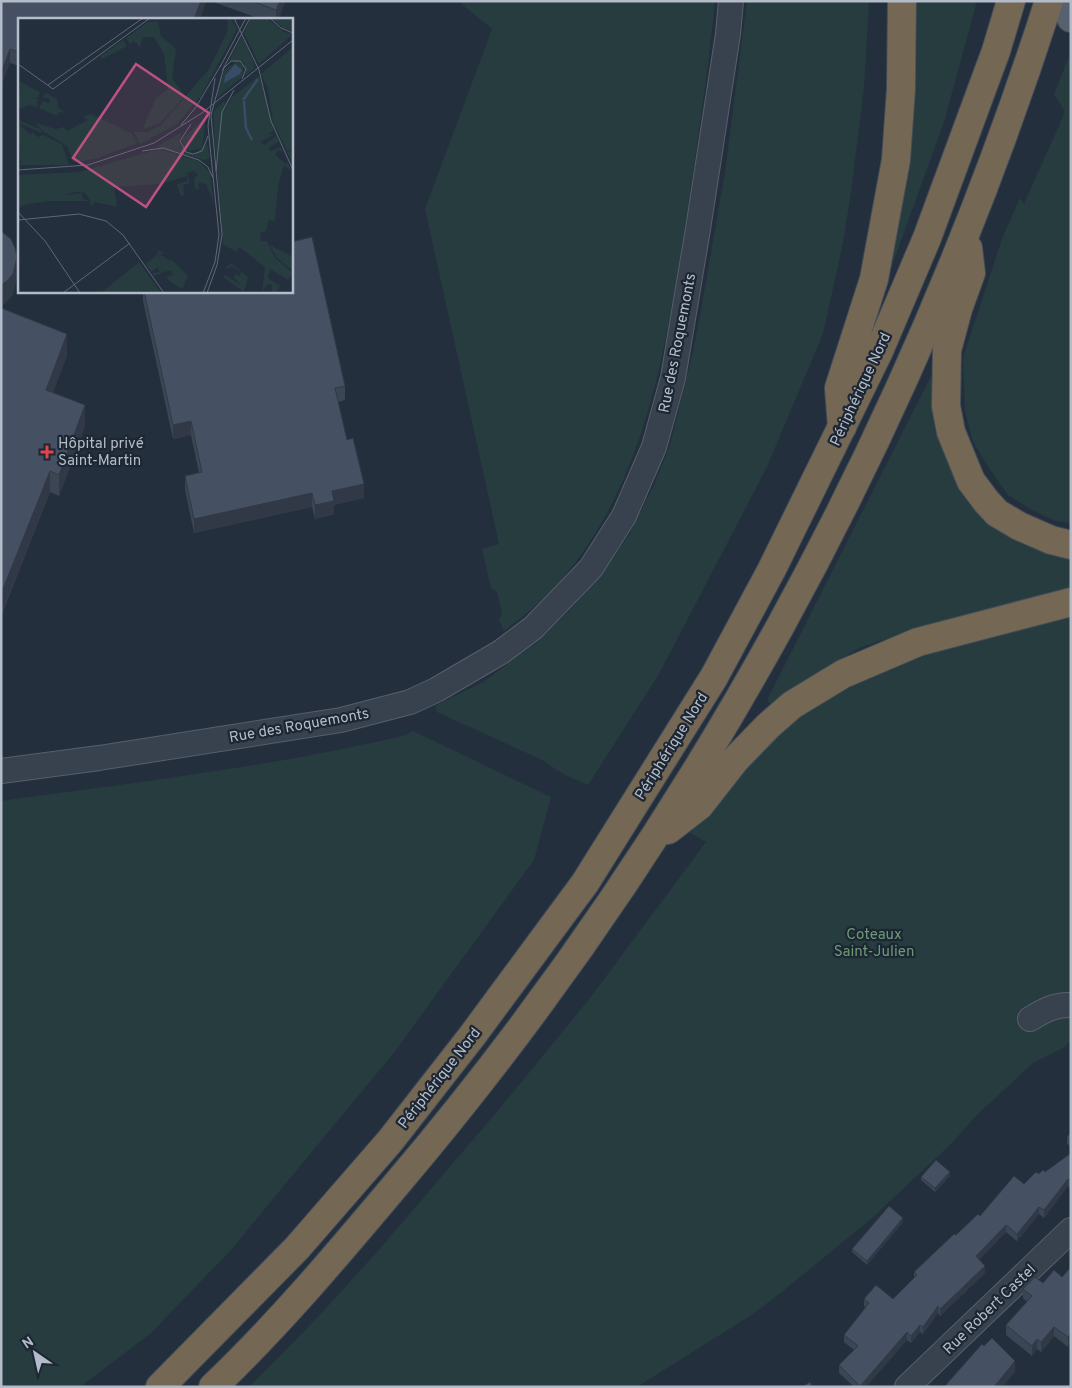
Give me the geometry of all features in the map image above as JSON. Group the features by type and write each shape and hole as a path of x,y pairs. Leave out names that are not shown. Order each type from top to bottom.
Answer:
{"highway":[{"path":"842,429 839,388 874,279 896,160 901,90 902,1"},
{"name":"Périphérique Nord","path":"160,1387 297,1248 390,1141 472,1036 584,883 714,677 772,569 879,351 927,238 996,50 1011,1"},
{"path":"213,1387 335,1256 429,1146 507,1049 653,841 732,713 799,593 908,374 966,234 1023,83 1049,1"},
{"path":"966,234 971,273 958,309 947,350 946,406 951,432 971,481 997,513 1019,526 1051,540 1071,545"},
{"path":"653,841 699,806 735,760 768,726 792,705 829,682 867,663 918,642 1071,602"}],"main road":[{"path":"1062,1 1071,18"}],"street":[{"name":"Rue des Roquemonts","path":"1,771 341,720 410,702 443,686 501,652 533,628 565,596 591,568 624,516 654,447 673,378 703,200 728,34 731,1"},
{"path":"1030,1019 1045,1009 1071,1006"},
{"name":"Rue Robert Castel","path":"907,1387 1071,1230"}],"green space":[{"path":"458,1 715,1 697,142 670,319 648,411 633,456 614,499 591,540 563,578 535,606 504,631 499,620 502,613 497,592 491,588 482,549 499,544 425,209 492,29"},
{"path":"747,1 869,1 864,88 843,243 823,334 766,469 659,674 588,785 563,774 542,760 437,712 435,706 483,682 535,644 569,611 603,572 630,533 654,485 670,445 692,356 703,299 725,172"},
{"path":"916,1 977,1 944,122 889,274 914,104 917,35"},
{"path":"1069,57 1071,60 1071,523 1055,521 1032,510 1008,495 989,468 973,442 965,411 963,357 1003,236 1020,198 1024,204 1065,112 1054,94"},
{"path":"931,376 935,394 977,508 1005,535 1031,546 1071,556 1071,587 915,630 861,647 783,694 771,704 767,700"},
{"name":"Coteaux Saint-Julien","path":"1071,614 1071,1040 1065,1047 1033,1063 871,1219 783,1291 753,1314 637,1387 249,1387 316,1319 378,1251 500,1108 587,1002 706,842 690,833 763,747 808,711 878,673 954,645"},
{"path":"413,731 551,797 534,860 396,1050 230,1251 151,1333 80,1387 1,1387 1,801 255,765 356,746 406,735"}],"building":[{"path":"1,1 201,1 194,18 18,18 18,52 10,49 1,73"},
{"path":"252,1 280,1 276,10"},
{"path":"1,231 11,239 17,257 13,274 1,285"},
{"path":"312,237 345,386 335,388 347,440 353,438 364,484 332,491 334,501 315,505 312,493 194,519 185,476 202,472 191,421 173,425 144,292 292,292 292,242"},
{"path":"1,308 67,334 46,390 85,405 59,475 50,471 1,594"},
{"path":"1071,1153 1071,1182 1068,1179 1044,1210 1039,1207 1017,1234 1006,1225 976,1256 985,1266 940,1309 938,1306 923,1327 920,1325 911,1336 907,1332 860,1386 839,1365 858,1346 844,1335 869,1303 864,1299 876,1285 893,1299 917,1275 914,1272 954,1234 956,1235 978,1214 980,1216 1014,1176 1024,1184 1036,1172 1039,1174 1043,1170 1045,1172"},
{"path":"936,1160 950,1172 935,1188 921,1177"},
{"path":"889,1206 903,1218 867,1261 852,1249"},
{"path":"1071,1267 1071,1333 1068,1337 1054,1327 1041,1342 1037,1339 1032,1346 1006,1325 1032,1296 1023,1289 1035,1277 1043,1283 1054,1270 1062,1277"},
{"path":"992,1338 1015,1361 994,1387 944,1387 982,1344 984,1346"},
{"path":"810,1382 812,1387 802,1387"}],"place":[{"name":"Hôpital privé Saint-Martin","path":"47,452"}]}
